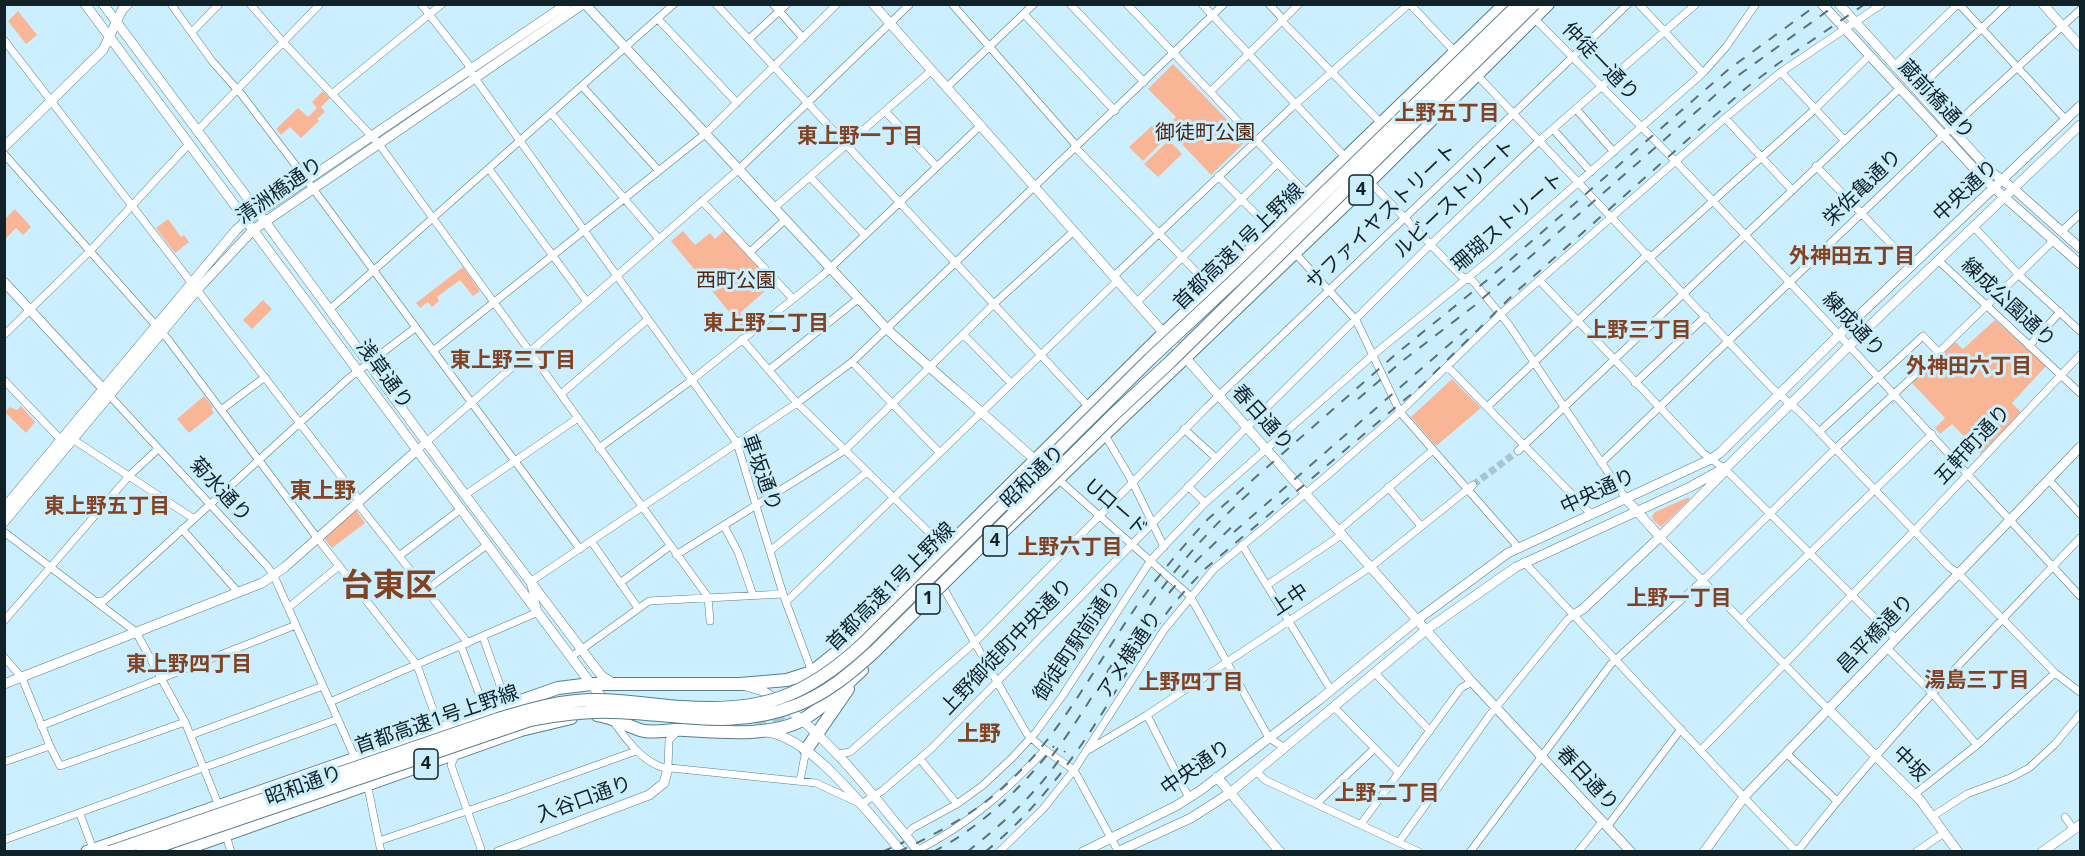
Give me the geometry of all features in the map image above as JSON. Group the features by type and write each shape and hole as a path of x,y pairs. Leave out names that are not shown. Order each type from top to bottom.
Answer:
{"highway":[{"name":"昭和通り","path":"626,685 740,684 787,680 812,672 857,636 1162,334 1505,4"},
{"name":"昭和通り","path":"1459,48 1474,45 1509,12 1548,4"},
{"name":"昭和通り","path":"177,852 521,730 583,716 610,717 642,730 660,732 679,729 720,732 776,729 802,720 863,669 1369,182 1477,75 1528,9"},
{"name":"首都高速1号上野線","path":"110,852 542,706 597,700 694,708 730,708 766,703 809,686 844,662 1150,359 1528,9"},
{"name":"首都高速1号上野線","path":"142,852 530,720 563,714 613,712 684,718 737,719 768,715 798,705 826,691 867,658 1528,9"},
{"path":"1000,495 1048,464 1142,377 1241,274"},
{"path":"880,634 1006,508 1112,416"},
{"path":"806,750 863,669"},
{"name":"昭和通り","path":"90,850 558,688 591,684"},
{"name":"4","path":"591,684 626,685"},
{"path":"626,685 625,704 630,711 639,715 662,718 679,729"}],"main road":[{"name":"浅草通り","path":"85,4 591,684 606,701 630,719 646,726 679,729"},
{"name":"浅草通り","path":"103,4 581,649 602,676 615,683 626,685"},
{"path":"4,147 103,50 122,10 128,4"},
{"name":"清洲橋通り","path":"194,287 253,230 314,189 469,70 567,4"},
{"path":"584,4 888,330 1035,460"},
{"name":"清洲橋通り","path":"4,522 74,440 107,393 194,287 236,230 246,221 475,79 584,4"},
{"name":"春日通り","path":"873,4 1184,359 1341,532 1472,682 1630,852"},
{"name":"蔵前橋通り","path":"1822,4 1943,136 1995,188 2080,264"},
{"name":"蔵前橋通り","path":"1839,4 1990,171 2014,189 2080,248"},
{"path":"2043,4 2080,46"},
{"name":"中央通り","path":"1083,852 1189,798 1331,690 1418,620 1518,548 1720,453 1839,334 2080,106"},
{"name":"中央通り","path":"1122,850 1191,818 1230,794 1426,630 1524,562 1690,488 1726,468 1850,345 2080,125"},
{"name":"菊水通り","path":"4,282 107,393"},
{"name":"清洲橋通り","path":"4,508 107,393"},
{"name":"昌平橋通り","path":"1704,852 1744,797 2080,447"},
{"path":"4,684 274,576 416,451"},
{"path":"1575,614 1660,537 1726,468"},
{"path":"1626,499 1660,537"},
{"path":"740,684 763,691 817,733 838,754 919,851"},
{"name":"中坂","path":"1828,709 1915,794 1958,852"},
{"path":"757,730 784,736 823,764 902,852"},
{"name":"入谷口通り","path":"498,852 649,795 664,783 668,768"},
{"path":"1217,777 1280,852"},
{"path":"2042,852 2078,830"},
{"path":"1115,837 1122,850"}],"street":[{"path":"171,4 308,181 373,272 580,549"},
{"path":"192,32 219,4"},
{"path":"250,4 376,140 708,597 710,621"},
{"path":"198,130 320,4"},
{"name":"車坂通り","path":"421,4 468,64 469,70 519,142 737,443 785,598 812,672"},
{"path":"332,94 442,4"},
{"path":"329,310 674,4"},
{"path":"716,4 1089,407"},
{"path":"773,4 803,38"},
{"path":"749,39 787,4"},
{"path":"433,351 705,134 837,4"},
{"path":"416,451 738,170 910,4"},
{"path":"952,4 1076,148 1211,287"},
{"path":"947,87 1034,4"},
{"path":"1070,4 1144,82"},
{"path":"1127,4 1307,194"},
{"path":"1202,4 1430,245 1461,276 1473,281 1503,317 1534,361 1626,499"},
{"path":"330,702 538,612 530,582 797,403 852,362 888,330 1224,4"},
{"path":"1269,4 1282,21 1381,123"},
{"path":"1210,92 1299,4"},
{"path":"571,657 649,601 753,595 785,598 1040,355 1158,233 1295,104 1409,4 1459,48"},
{"name":"サファイヤストリート","path":"838,754 850,752 975,642 1184,429 1628,4"},
{"path":"1639,4 1704,73"},
{"name":"ルビーストリート","path":"1246,428 1430,245 1539,141 1696,4"},
{"name":"珊瑚ストリート","path":"1266,449 1373,355 1468,279 1704,73 1726,47 1756,4"},
{"name":"アメ横通り","path":"999,852 1043,809 1074,770 1164,630 1214,569 1400,412 1503,317 1539,280 1725,118 1781,72 1882,4"},
{"path":"1894,65 1959,4 2066,120"},
{"path":"1917,90 2007,4"},
{"name":"仲徒一通り","path":"1528,9 1674,162"},
{"name":"栄佐亀通り","path":"1601,463 1861,213 2080,10"},
{"path":"1024,14 1114,111"},
{"path":"658,19 737,103"},
{"path":"4,40 265,376 426,590 465,645 486,712"},
{"path":"1486,407 1576,322 1815,109 1870,55"},
{"path":"774,208 932,70"},
{"path":"1781,72 1844,140"},
{"path":"1477,75 1772,388 1780,393 1819,432 1948,567 1959,574 2055,673 2080,692"},
{"path":"582,86 659,171"},
{"path":"1521,448 1791,189 1900,88"},
{"path":"1576,109 1614,152"},
{"path":"885,111 936,166"},
{"path":"551,113 658,239"},
{"path":"1725,118 1791,189"},
{"path":"599,448 692,380 793,299 981,125"},
{"path":"1553,129 1591,172"},
{"path":"4,335 90,251 189,144"},
{"path":"4,154 159,329 417,665 440,729"},
{"path":"1136,303 1278,162"},
{"name":"練成通り","path":"1674,162 1850,345 2080,596"},
{"path":"1816,166 1912,266"},
{"path":"489,168 587,302"},
{"path":"1218,176 1271,229"},
{"path":"810,177 864,234"},
{"path":"702,201 793,299"},
{"path":"2062,231 2080,214"},
{"path":"750,252 785,220"},
{"path":"1974,227 2019,275 2080,331"},
{"path":"676,555 845,450 993,304 1074,231"},
{"path":"1470,852 1611,664 1702,581 1835,449 1939,353 2054,240"},
{"path":"1295,253 1356,320 1400,412 1433,450 1470,487 1518,548"},
{"name":"練成公園通り","path":"1939,261 2080,393"},
{"path":"1539,280 1576,322 1709,460 1726,468 1896,639"},
{"path":"769,370 858,299"},
{"path":"2029,346 2060,312"},
{"path":"1635,383 1706,316"},
{"path":"561,394 648,319"},
{"path":"96,601 105,600 358,371 415,328"},
{"path":"963,334 1011,383"},
{"path":"1819,432 1923,336 1939,353"},
{"path":"742,339 797,403 946,549"},
{"name":"五軒町通り","path":"1701,750 1914,531 2080,355"},
{"path":"852,362 939,452"},
{"path":"1448,367 1521,448 1592,515"},
{"path":"221,410 265,376"},
{"path":"4,380 62,441"},
{"name":"菊水通り","path":"107,393 274,576 368,784 381,852"},
{"path":"465,495 578,418"},
{"name":"上野御徒町中央通り","path":"861,804 920,759 1246,428"},
{"path":"1184,429 1216,458"},
{"path":"1741,621 1932,434"},
{"path":"1105,435 1132,482 1164,547"},
{"path":"74,440 194,519"},
{"path":"4,621 129,476 158,449"},
{"name":"御徒町駅前通り","path":"906,836 913,828 957,804 997,772 1031,738 1063,695 1151,560 1205,503 1266,449"},
{"path":"1267,585 1341,532 1388,487 1433,450"},
{"path":"770,551 867,472"},
{"name":"Uロード","path":"1059,480 1190,596 1269,738"},
{"path":"2049,480 2080,514"},
{"path":"1188,486 1205,503"},
{"path":"1388,487 1421,526"},
{"name":"上中","path":"1088,750 1147,715 1371,566 1470,487"},
{"path":"399,556 461,509"},
{"path":"724,526 738,552 753,595"},
{"path":"182,530 238,592"},
{"path":"4,532 136,632 185,722 219,806"},
{"path":"1660,537 1828,709"},
{"path":"1524,562 1744,797 1798,851 1837,801 1932,693 2080,538"},
{"path":"591,541 638,608"},
{"path":"426,590 488,545"},
{"path":"1242,545 1331,690"},
{"path":"620,583 670,546"},
{"path":"288,608 339,566"},
{"path":"944,590 1027,734 1074,770 1115,837"},
{"path":"1399,842 1496,708 1568,619 1575,614"},
{"path":"41,726 296,625"},
{"path":"483,637 507,705"},
{"path":"1887,648 1932,693 1977,745"},
{"path":"4,657 22,678 60,766 185,722"},
{"path":"1374,673 1430,731"},
{"path":"1915,794 1977,745 2055,673"},
{"path":"1361,825 1461,688 1472,682"},
{"path":"191,735 323,686"},
{"path":"1334,707 1399,773"},
{"path":"1933,816 1967,794 2010,778 2029,768 2055,744 2080,714"},
{"path":"1147,715 1189,798"},
{"path":"610,717 636,751 652,763 668,768 816,783 861,804"},
{"path":"4,840 338,719"},
{"path":"668,768 669,740 679,729"},
{"path":"1578,852 1605,824 1682,729"},
{"path":"1269,738 1285,748"},
{"path":"4,762 50,746"},
{"path":"1316,804 1374,749"},
{"path":"800,781 806,750"},
{"path":"919,851 980,812 1006,790 1045,750"},
{"path":"379,841 636,751"},
{"path":"1786,753 1837,801"},
{"path":"456,754 452,765 481,849 480,852"},
{"path":"920,759 957,804"},
{"path":"1257,772 1265,780 1419,852"},
{"path":"80,814 90,850"},
{"path":"2065,817 2078,830"},
{"path":"1916,852 1944,833"},
{"path":"226,835 231,852"}],"green space":[{"path":"18,11 37,35 26,44 8,21"},
{"name":"御徒町公園","path":"1173,64 1247,140 1211,175 1166,127 1176,117 1148,89"},
{"path":"323,91 330,98 321,107 325,112 317,119 319,121 301,138 290,127 281,135 276,129 298,108 308,117 317,108 312,102"},
{"path":"1154,124 1167,137 1143,161 1129,147"},
{"path":"1169,140 1182,154 1158,177 1144,164"},
{"path":"15,209 31,227 23,235 16,228 5,239 5,217"},
{"path":"168,219 181,237 184,235 189,242 175,253 156,228"},
{"name":"西町公園","path":"726,229 773,284 740,313 750,325 744,330 671,241 683,231 695,245 710,233 715,239"},
{"path":"463,267 480,291 473,296 460,280 437,297 439,301 432,307 428,302 420,308 416,303"},
{"path":"263,300 272,309 252,329 243,320"},
{"path":"1995,320 2046,366 2012,403 2021,412 1981,454 1952,424 1940,434 1935,428 1945,418 1912,383 1955,342 1963,349"},
{"path":"1452,379 1481,408 1436,446 1411,417"},
{"path":"204,396 213,407 211,409 214,413 189,433 177,419"},
{"path":"21,406 35,422 26,433 5,412 10,407 17,410"},
{"path":"1689,497 1689,500 1661,527 1653,520 1652,516 1655,512"},
{"path":"356,510 365,523 332,548 325,539 326,536"}],"tunnel":[{"path":"1473,485 1518,451"},
{"path":"820,688 848,666 868,646"},
{"path":"757,730 789,709"}],"railway":[{"path":"898,852 971,812 998,792 1029,762 1078,697 1144,595 1208,519 1396,354 1486,281 1729,69 1818,4"},
{"path":"1358,399 1401,362 1474,306 1736,77 1837,4"},
{"path":"985,852 1015,826 1055,781 1090,732 1164,616 1206,568 1422,385 1517,291 1746,88 1865,4"},
{"path":"1234,532 1467,329"},
{"path":"1052,756 1156,597 1210,531 1256,487"},
{"path":"1169,593 1197,560 1237,522"},
{"path":"933,852 968,831 1000,805 1054,746"},
{"path":"967,852 1020,805 1065,751"},
{"path":"882,852 904,842"}],"district":[{"name":"上野五丁目","path":"1447,114"},
{"name":"東上野一丁目","path":"860,137"},
{"name":"外神田五丁目","path":"1852,257"},
{"name":"東上野二丁目","path":"766,324"},
{"name":"上野三丁目","path":"1639,331"},
{"name":"東上野三丁目","path":"513,361"},
{"name":"外神田六丁目","path":"1969,367"},
{"name":"東上野","path":"323,492"},
{"name":"東上野五丁目","path":"107,507"},
{"name":"上野六丁目","path":"1070,548"},
{"name":"台東区","path":"389,587"},
{"name":"上野一丁目","path":"1679,599"},
{"name":"東上野四丁目","path":"189,665"},
{"name":"湯島三丁目","path":"1977,681"},
{"name":"上野四丁目","path":"1191,683"},
{"name":"上野","path":"979,735"},
{"name":"上野二丁目","path":"1387,794"}]}
